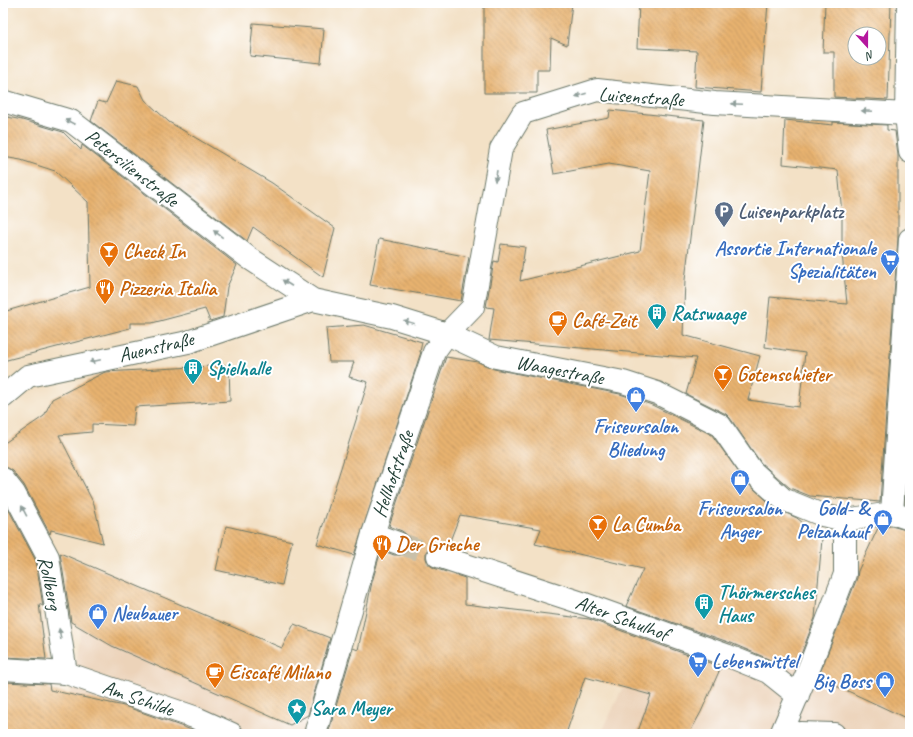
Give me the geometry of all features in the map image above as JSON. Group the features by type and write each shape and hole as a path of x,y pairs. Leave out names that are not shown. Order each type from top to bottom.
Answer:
{"street":[{"path":"908,3 906,114 910,152"},
{"name":"Luisenstraße","path":"447,334 473,307 501,149 523,113 597,90 715,103 906,114"},
{"name":"Petersilienstraße","path":"3,101 71,121 249,258"},
{"path":"781,734 798,696 845,574 845,520 901,516 910,239"},
{"name":"Waagestraße","path":"249,258 313,300 392,317 447,334 496,357 623,382 657,393 720,425 752,471 783,499 822,515 845,520"},
{"name":"Auenstraße","path":"3,397 28,376 188,342 313,300"},
{"name":"Hellhofstraße","path":"315,734 373,534 434,352 447,334"},
{"name":"Rollberg","path":"3,479 14,493 48,557 66,673"},
{"path":"373,534 398,543"},
{"name":"Alter Schulhof","path":"438,556 585,604 768,672 798,696"},
{"name":"Am Schilde","path":"3,669 66,673 194,717 232,734"},
{"path":"794,734 831,734"}],"shaded area":[{"path":"90,564 448,734 64,734"},
{"path":"677,570 910,662 910,734 601,734"}],"building":[{"path":"484,3 572,3 567,45 551,38 550,70 537,70 537,93 484,93"},
{"path":"639,3 768,3 761,92 695,87 697,51 637,48"},
{"path":"825,3 891,3 888,100 834,97 834,52 823,52"},
{"path":"253,23 324,29 321,63 250,56"},
{"path":"116,81 138,86 145,100 169,122 272,183 335,228 323,277 253,227 247,241 91,121 98,101 106,103"},
{"path":"610,110 704,120 685,280 683,335 760,356 748,400 799,407 805,353 765,347 770,297 847,304 842,253 842,214 838,170 783,164 785,120 833,125 833,122 887,125 887,130 895,131 898,155 898,237 880,502 810,496 790,488 761,463 726,414 686,394 696,358 489,340 494,308 486,307 494,261 498,262 501,244 525,247 520,281 640,251 650,171 609,164 554,174 546,130 609,118"},
{"path":"3,116 63,132 81,150 82,145 237,265 227,287 223,317 210,321 205,309 152,323 130,323 130,328 3,361 3,312 90,287 88,202 55,171 21,160 3,157"},
{"path":"379,239 469,257 461,301 370,285"},
{"path":"364,325 422,342 421,352 354,555 317,544 368,382 349,377 354,362 329,362 326,328"},
{"path":"446,357 478,362 494,369 620,394 652,405 712,435 744,480 775,508 797,518 822,539 815,618 797,665 773,661 731,643 626,606 643,569 535,544 541,529 460,515 448,546 436,544 430,546 426,552 426,558 428,564 434,568 465,578 465,604 589,619 721,667 701,712 689,734 637,734 651,695 585,677 566,734 328,734 353,648 358,650 372,582 381,550 394,555 400,555 406,553 410,547 410,540 407,535 402,531 389,526"},
{"path":"229,365 230,401 135,407 133,426 92,424 92,432 59,435 94,504 103,543 51,530 50,534 24,485 13,471 3,467 3,444 44,416 52,399 105,372"},
{"path":"910,430 910,506 905,504"},
{"path":"3,499 36,561 43,606 39,604 46,659 3,657"},
{"path":"226,526 292,541 282,585 216,570"},
{"path":"891,526 910,531 910,720 818,678 857,578 858,571 878,528"},
{"path":"60,553 282,648 294,624 330,638 308,715 290,725 112,646 71,622"},
{"path":"3,682 49,684 50,690 124,706 197,732 196,734 3,734"}],"tunnel":[{"path":"398,543 438,556"}],"place":[{"name":"Luisenparkplatz","path":"724,228"},
{"name":"Check In","path":"109,268"},
{"name":"Assortie Internationale Spezialitäten","path":"890,276"},
{"name":"Pizzeria Italia","path":"105,305"},
{"name":"Ratswaage","path":"657,330"},
{"name":"Café-Zeit","path":"558,337"},
{"name":"Spielhalle","path":"193,385"},
{"name":"Gotenschieter","path":"723,391"},
{"name":"Friseursalon Bliedung","path":"636,413"},
{"name":"Friseursalon Anger","path":"740,496"},
{"name":"Gold- & Pelzankauf","path":"883,536"},
{"name":"La Cumba","path":"598,541"},
{"name":"Der Grieche","path":"382,561"},
{"name":"Thörmersches Haus","path":"704,620"},
{"name":"Neubauer","path":"98,630"},
{"name":"Lebensmittel","path":"698,678"},
{"name":"Eiscafé Milano","path":"215,689"},
{"name":"Big Boss","path":"885,698"},
{"name":"Sara Meyer","path":"297,725"}]}
